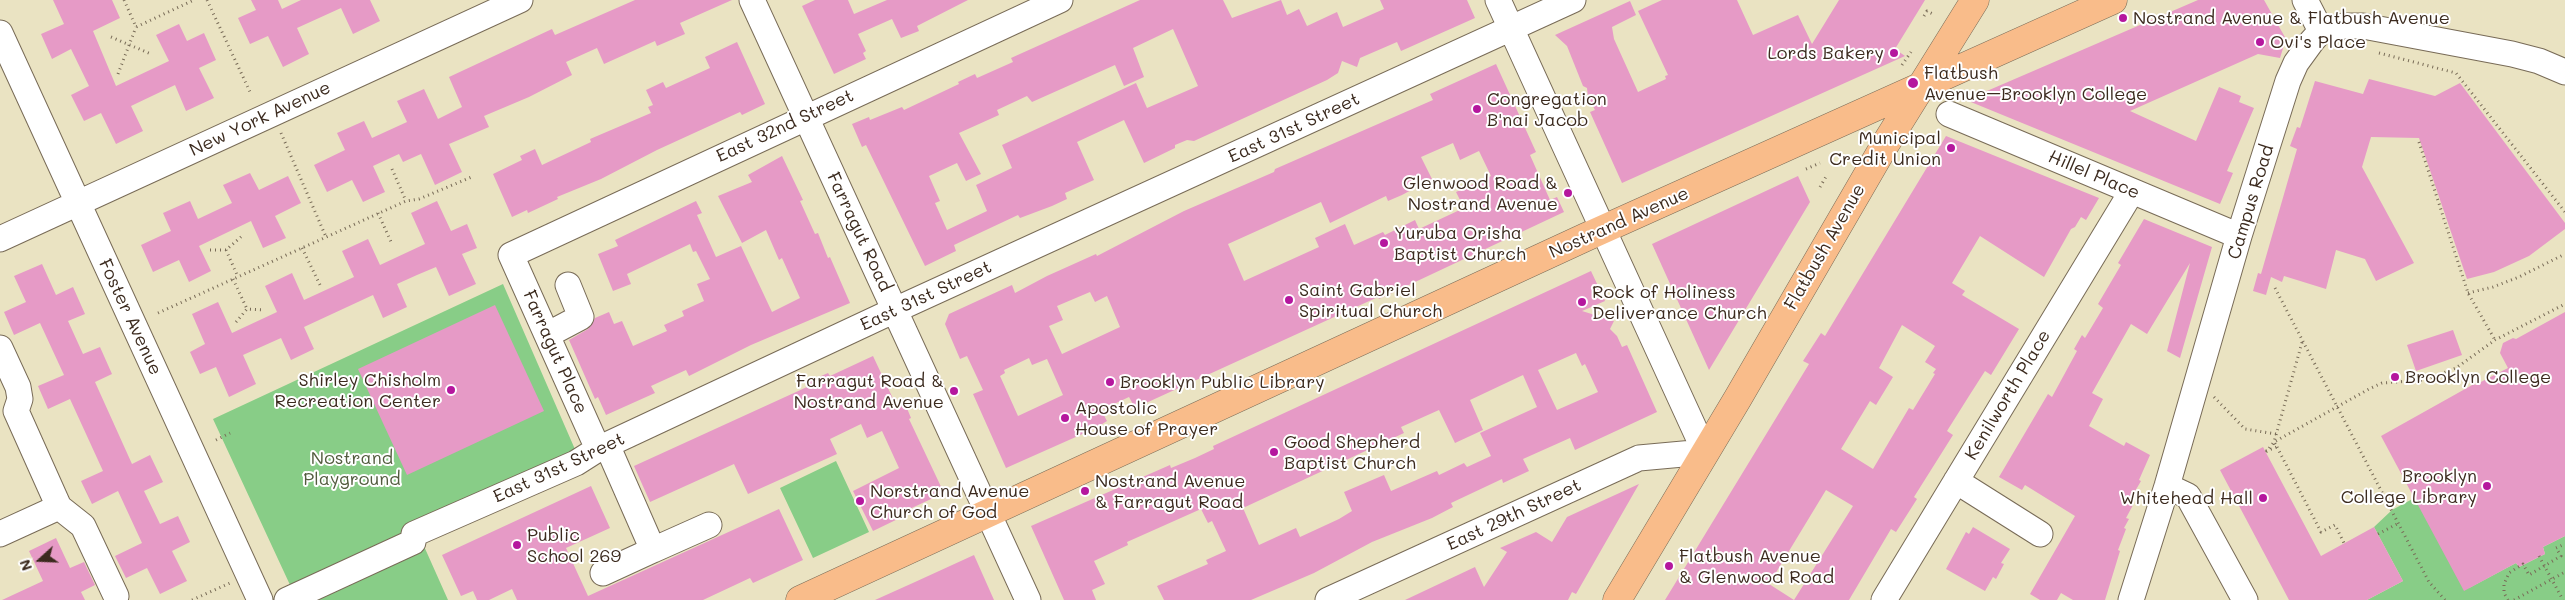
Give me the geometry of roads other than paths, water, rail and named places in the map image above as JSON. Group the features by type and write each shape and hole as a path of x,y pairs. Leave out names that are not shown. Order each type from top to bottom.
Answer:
{"main road":[{"name":"Flatbush Avenue","path":"1618,600 1922,85 1975,0"},
{"name":"Nostrand Avenue","path":"800,600 1603,230 2113,0"}],"street":[{"name":"New York Avenue","path":"0,239 520,0"},
{"name":"Farragut Road","path":"752,0 1028,600"},
{"name":"East 32nd Street","path":"511,255 1060,0"},
{"path":"1498,0 1705,452"},
{"name":"East 31st Street","path":"287,600 413,542 414,534 576,463 602,447 895,310 1573,0"},
{"path":"2305,0 2321,30 2344,26 2363,26 2382,42 2512,54 2540,61 2565,72"},
{"name":"Campus Road","path":"2131,600 2167,486 2239,236 2288,81 2296,63 2321,30"},
{"name":"Foster Avenue","path":"0,33 260,600"},
{"name":"Hillel Place","path":"1949,114 2239,236"},
{"name":"Kenilworth Place","path":"1884,600 2132,191"},
{"name":"Farragut Place","path":"511,255 547,335 653,550"},
{"path":"547,335 580,318 568,285"},
{"path":"0,348 18,387 20,399 8,415 59,507 83,526 116,596"},
{"name":"East 29th Street","path":"1328,600 1639,458 1705,452"},
{"path":"1956,481 2040,534"},
{"path":"2167,486 2188,496 2245,600"},
{"path":"0,534 59,507"},
{"path":"603,573 708,525"}],"place":[{"name":"Nostrand Avenue & Flatbush Avenue","path":"2123,18"},
{"name":"Ovi's Place","path":"2260,42"},
{"name":"Lords Bakery","path":"1894,53"},
{"name":"Flatbush Avenue–Brooklyn College","path":"1913,83"},
{"name":"Congregation B'nai Jacob","path":"1477,109"},
{"name":"Municipal Credit Union","path":"1951,148"},
{"name":"Glenwood Road & Nostrand Avenue","path":"1568,193"},
{"name":"Yuruba Orisha Baptist Church","path":"1384,243"},
{"name":"Saint Gabriel Spiritual Church","path":"1289,300"},
{"name":"Rock of Holiness Deliverance Church","path":"1582,302"},
{"name":"Brooklyn College","path":"2395,377"},
{"name":"Brooklyn Public Library","path":"1110,382"},
{"name":"Shirley Chisholm Recreation Center","path":"451,390"},
{"name":"Farragut Road & Nostrand Avenue","path":"954,391"},
{"name":"Apostolic House of Prayer","path":"1065,418"},
{"name":"Good Shepherd Baptist Church","path":"1274,452"},
{"name":"Brooklyn College Library","path":"2487,486"},
{"name":"Nostrand Avenue & Farragut Road","path":"1085,491"},
{"name":"Whitehead Hall","path":"2263,498"},
{"name":"Norstrand Avenue Church of God","path":"860,501"},
{"name":"Public School 269","path":"517,545"},
{"name":"Flatbush Avenue & Glenwood Road","path":"1669,566"}],"park label":[{"name":"Nostrand Playground","path":"352,468"}]}
